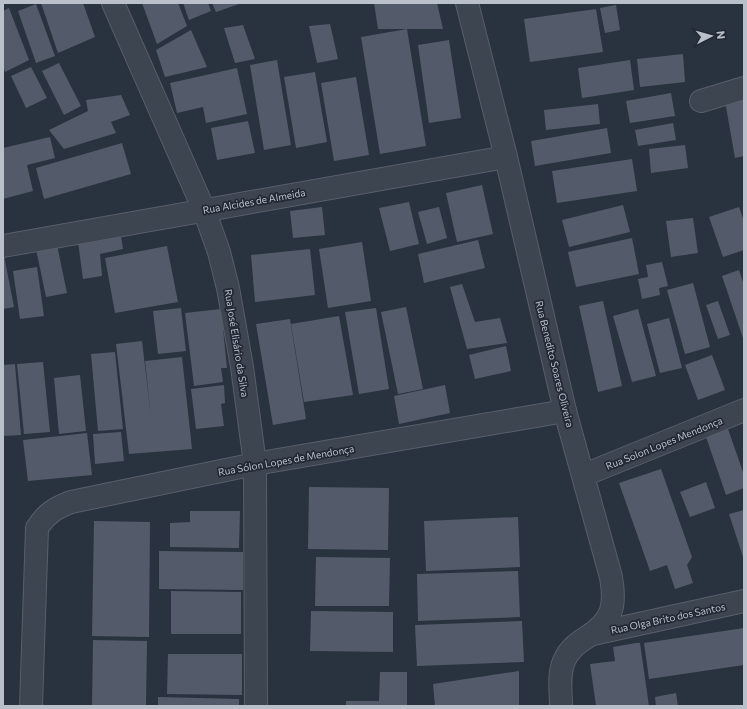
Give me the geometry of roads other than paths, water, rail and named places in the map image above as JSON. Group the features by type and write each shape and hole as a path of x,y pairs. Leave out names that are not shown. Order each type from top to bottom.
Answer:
{"street":[{"name":"Rua José Elisário da Silva","path":"113,3 204,210 219,252 228,288 242,367 255,464 256,706"},
{"name":"Rua Benedito Soares Oliveira","path":"468,3 506,157 565,411 612,577 614,597 613,609 609,618 593,634 577,643 570,650 564,660 560,673 561,706"},
{"path":"701,101 744,88"},
{"name":"Rua Alcides de Almeida","path":"3,246 506,157"},
{"name":"Rua Solon Lopes Mendonça","path":"584,475 744,410"},
{"name":"Rua Sólon Lopes de Mendonça","path":"31,706 35,549 37,528 45,516 56,508 71,502 255,464 565,411"},
{"name":"Rua Olga Brito dos Santos","path":"593,634 744,601"}]}
